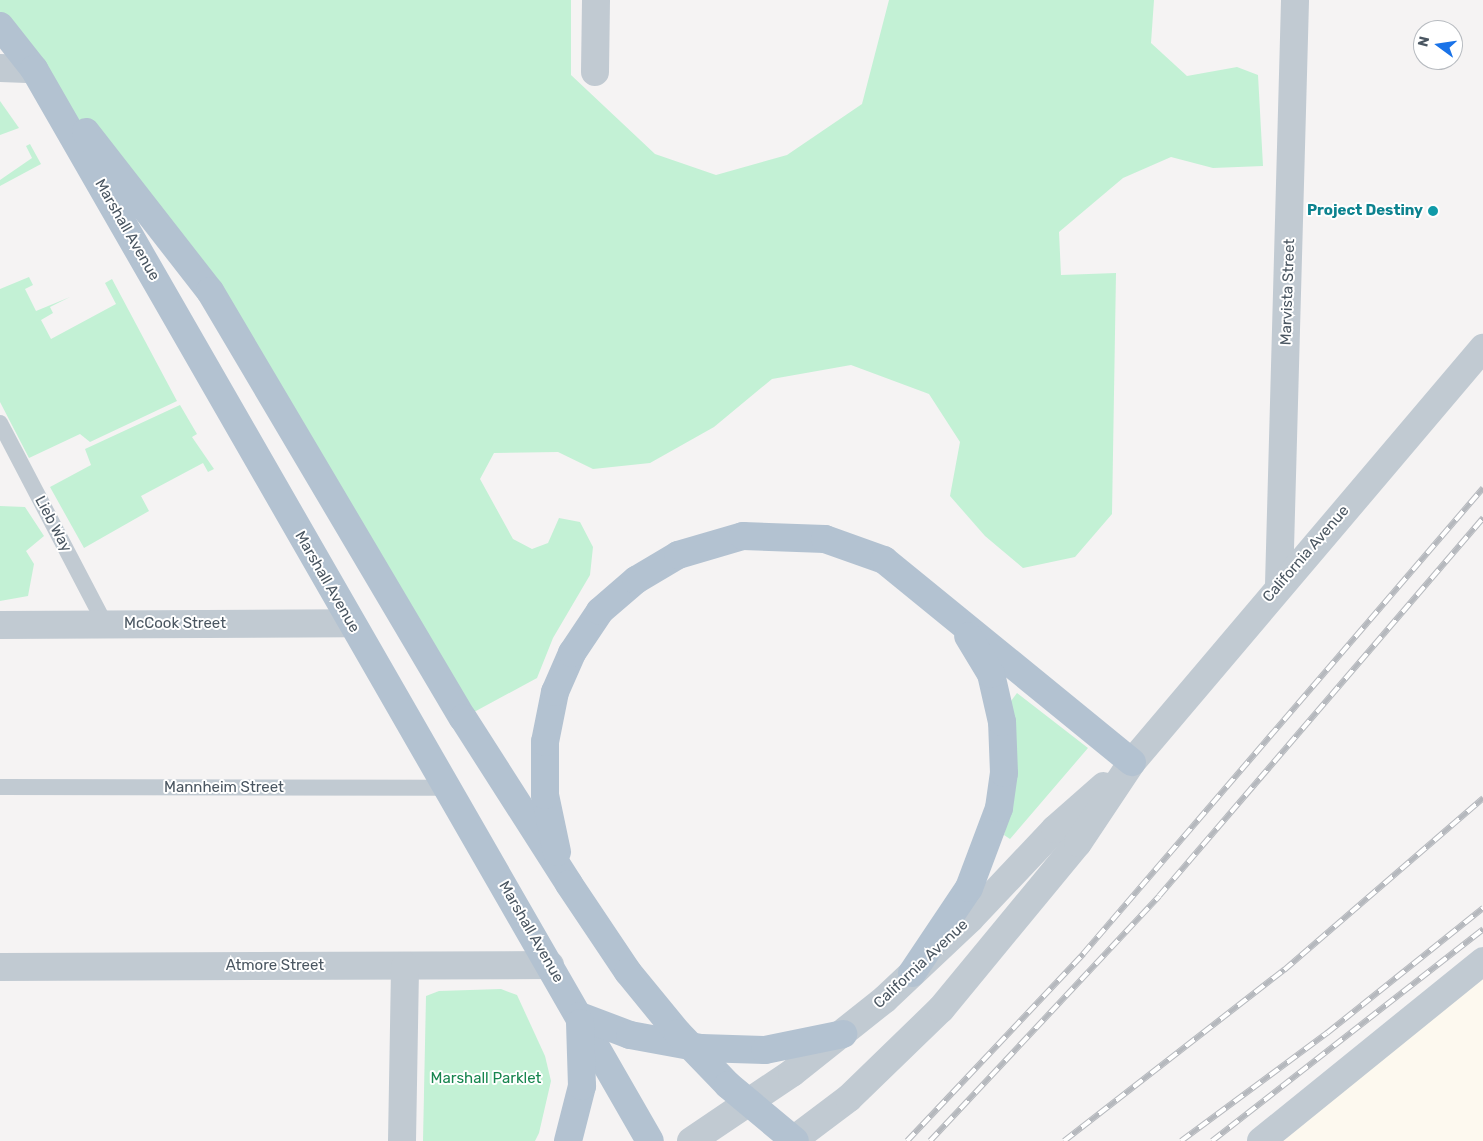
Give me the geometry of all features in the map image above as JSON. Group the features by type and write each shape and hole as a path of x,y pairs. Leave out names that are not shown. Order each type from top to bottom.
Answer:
{"main road":[{"name":"Marshall Avenue","path":"0,26 34,69 351,623 580,1016 650,1141"},
{"path":"34,69 178,246 210,291 463,718 569,884 628,972 678,1033 728,1085 793,1141"},
{"path":"569,884 545,795 548,717 554,692 582,638 600,611 636,580 678,555 720,541 804,535 845,544 884,560 945,607 1132,762"},
{"path":"912,973 955,910 982,860 1004,773 1002,722 991,674 978,648 945,607"},
{"path":"568,1141 582,1086 580,1016 630,1035 702,1048 765,1050 843,1034"}],"street":[{"path":"595,72 596,0"},
{"name":"Marvista Street","path":"1280,585 1295,0"},
{"path":"0,68 34,69"},
{"name":"California Avenue","path":"793,1141 849,1098 941,1009 1078,843 1132,762 1280,585 1483,348"},
{"name":"McCook Street","path":"0,625 351,623"},
{"name":"California Avenue","path":"690,1141 843,1034 912,973 1055,828 1132,762"},
{"path":"1261,1141 1483,961"},
{"name":"Atmore Street","path":"0,967 550,965"},
{"path":"402,1141 405,966"}],"lane":[{"name":"Lieb Way","path":"0,424 106,624"},
{"name":"Mannheim Street","path":"0,787 447,788"}],"shaded area":[{"path":"1483,961 1483,1141 1261,1141"}],"green space":[{"path":"0,0 571,0 571,75 655,154 716,175 787,155 862,104 889,0 1154,0 1151,43 1187,76 1237,67 1258,75 1263,166 1213,168 1171,157 1123,178 1059,232 1061,275 1116,273 1112,514 1075,557 1023,568 985,536 950,496 960,442 929,394 851,365 772,379 714,427 650,463 593,469 558,452 494,453 480,479 513,539 532,549 548,543 559,518 580,522 593,547 590,575 553,638 537,678 463,718 240,340 0,26"},
{"path":"0,101 19,128 0,135"},
{"path":"30,144 41,164 0,186 0,180 32,158 26,146"},
{"path":"29,277 33,285 25,289 36,311 70,297 50,307 53,313 41,320 51,339 116,304 105,283 112,279 177,401 90,442 80,434 29,458 0,402 0,289"},
{"path":"180,405 197,434 192,437 214,469 208,472 203,463 141,496 149,511 84,548 50,487 91,465 85,449"},
{"path":"0,506 25,507 44,536 26,551 34,564 28,596 0,601"},
{"path":"1017,693 1088,748 1010,839 1004,835 1015,788 1011,701"},
{"name":"Marshall Parklet","path":"501,989 517,995 545,1056 551,1081 539,1133 535,1141 423,1141 426,996 439,991"}],"railway":[{"path":"907,1141 1083,954 1483,488"},
{"path":"930,1141 1159,896 1483,518"},
{"path":"1064,1141 1284,970 1483,798"},
{"path":"1181,1141 1327,1033 1483,908"},
{"path":"1212,1141 1483,929"}],"place":[{"name":"Project Destiny","path":"1433,211"}]}
